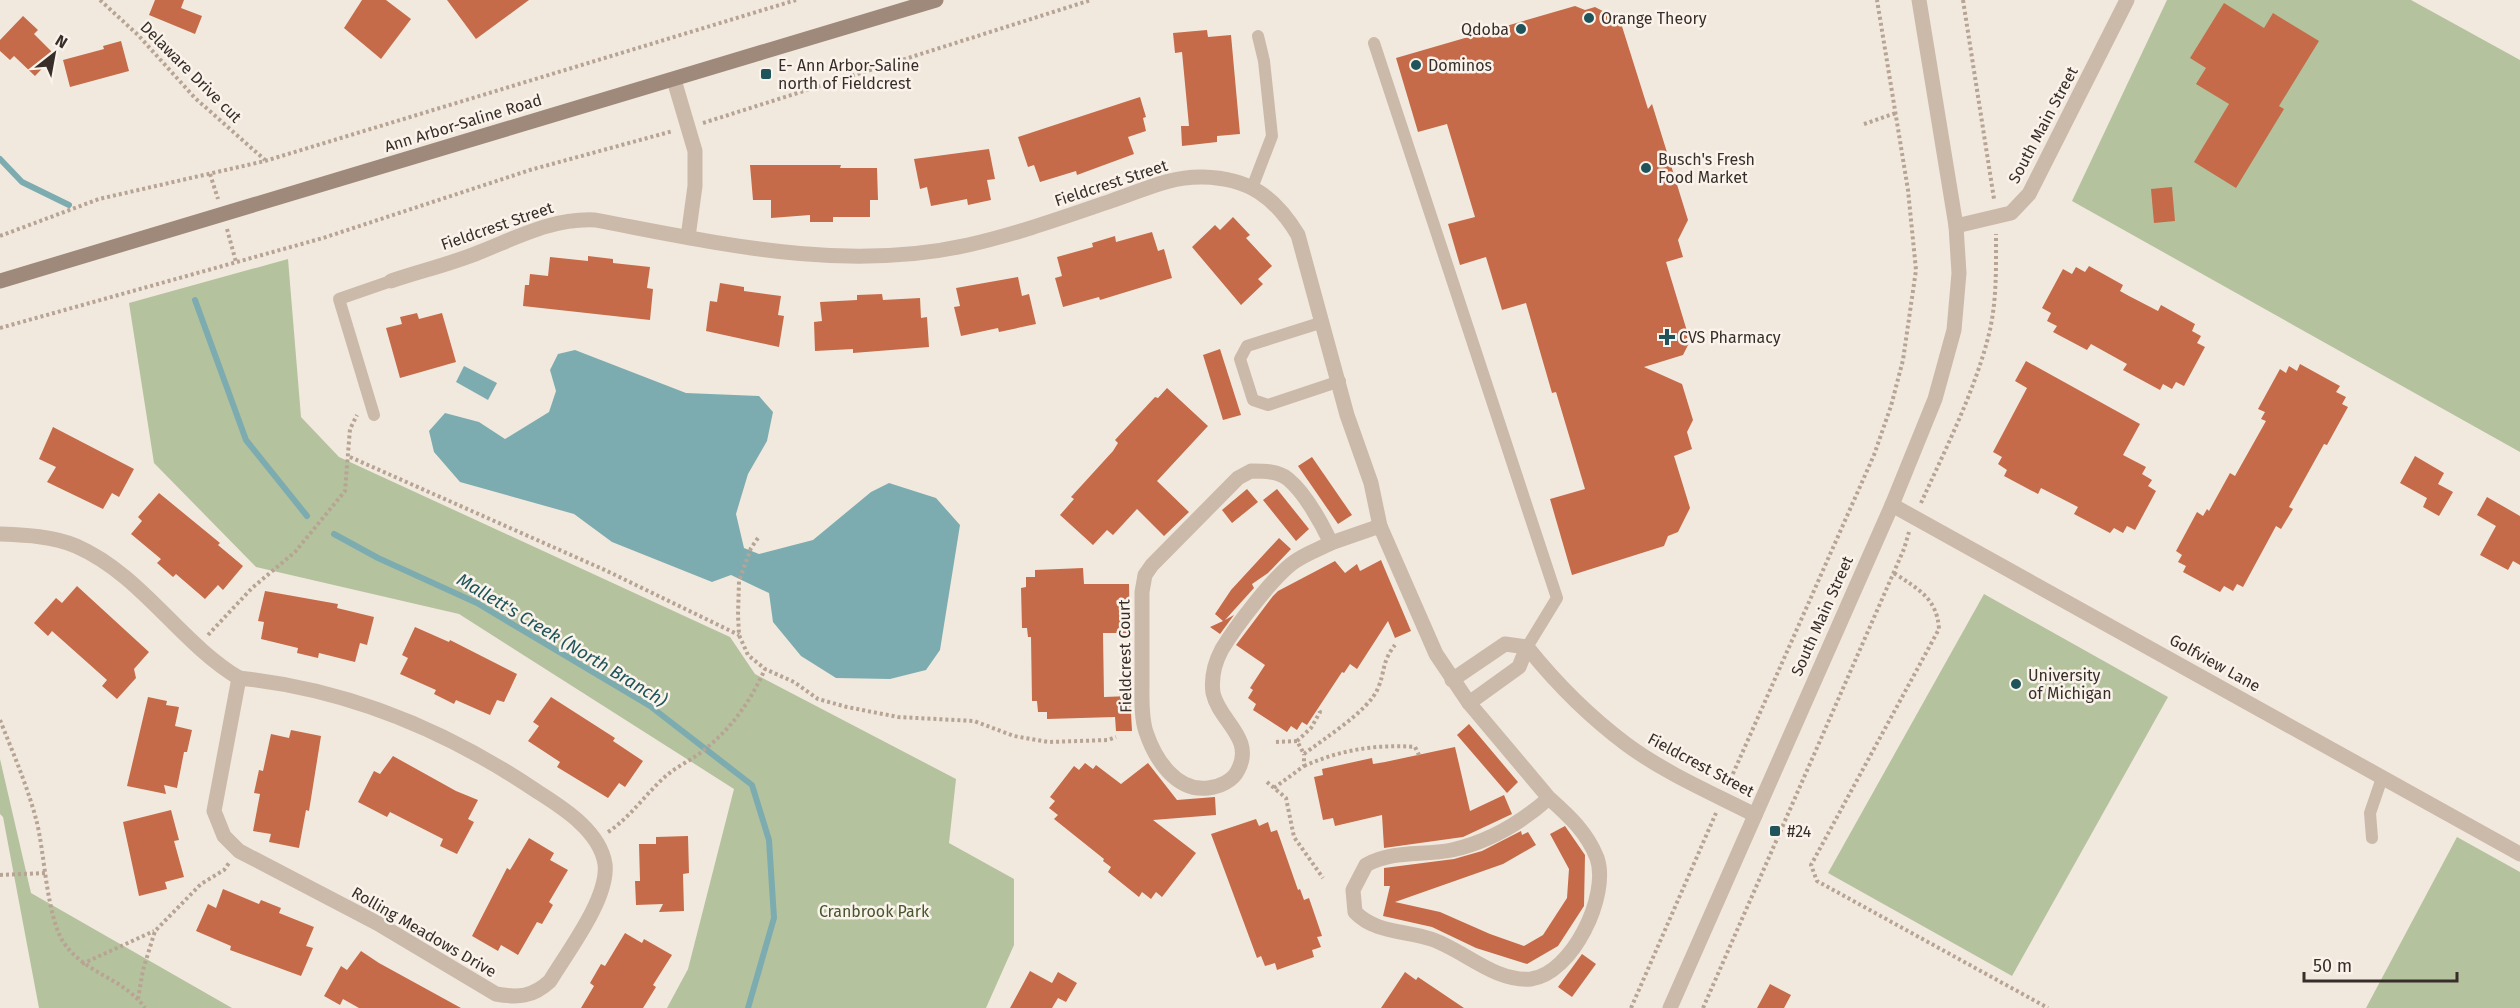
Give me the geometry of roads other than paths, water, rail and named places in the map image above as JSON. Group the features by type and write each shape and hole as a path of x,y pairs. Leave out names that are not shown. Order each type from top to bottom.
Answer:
{"main road":[{"name":"Ann Arbor-Saline Road","path":"0,281 936,0"}],"street":[{"name":"South Main Street","path":"1670,1008 1892,505 1935,399 1954,330 1959,273 1956,226 1919,0"},
{"name":"South Main Street","path":"1956,226 2011,213 2029,194 2127,0"},
{"path":"674,80 695,151 695,186 688,237"},
{"name":"Fieldcrest Street","path":"391,281 477,253 537,228 576,219 595,220 746,249 808,256 896,255 933,251 997,238 1167,180 1203,177 1238,182 1264,194 1284,212 1298,235 1340,381 1347,415 1371,483 1380,526"},
{"name":"Fieldcrest Court","path":"1331,543 1319,519 1288,479 1271,471 1251,471 1238,478 1152,565 1145,576 1142,603 1145,731 1155,752 1179,783 1193,788 1208,788 1224,784 1238,771 1243,751 1239,735 1216,705 1213,689 1214,669 1222,650 1274,581 1294,562 1331,543 1380,526"},
{"name":"Golfview Lane","path":"1892,505 2520,854"},
{"path":"1380,526 1436,654 1452,680 1549,798 1574,821 1589,840 1598,860 1600,879 1593,914 1569,953 1560,964 1530,979 1508,977 1430,939 1367,924 1355,912 1353,890 1366,865 1392,854 1452,850 1480,842 1532,813 1549,798"},
{"name":"Rolling Meadows Drive","path":"0,534 55,540 93,555 130,582 198,647 220,666 239,678 274,681 389,713 442,735 495,763 567,811 596,842 605,863 604,889 550,981 537,993 516,997 496,994 377,923 239,850 224,836 214,811 239,678"},
{"path":"1452,680 1505,644 1527,647 1520,667 1469,703"},
{"name":"Fieldcrest Street","path":"1527,647 1559,683 1626,744 1694,785 1755,815"}],"lane":[{"path":"1252,188 1272,135 1264,61 1258,36"},
{"path":"1374,43 1557,598 1527,647"},
{"path":"374,415 339,299 391,281"},
{"path":"1323,322 1246,346 1240,359 1253,400 1268,405 1340,381"},
{"path":"2372,838 2370,813 2382,778"}],"water":[{"path":"575,350 686,393 759,396 773,412 767,441 748,474 736,514 744,548 759,554 813,540 871,492 889,483 936,498 960,525 940,650 926,670 890,679 836,678 801,656 773,622 769,593 731,575 712,582 612,542 574,514 460,482 434,452 429,431 445,413 479,422 505,439 549,412 556,391 550,370 558,354"},
{"path":"464,366 497,383 488,400 456,382"}],"waterway":[{"name":"Mallett's Creek (North Branch)","path":"0,159 22,182 69,205"},
{"name":"Mallett's Creek (North Branch)","path":"195,300 246,440 307,516"},
{"name":"Mallett's Creek (North Branch)","path":"334,534 378,558 477,603 650,706 752,785 769,840 774,918 748,1008"}],"place":[{"name":"Orange Theory","path":"1589,18"},
{"name":"Qdoba","path":"1521,29"},
{"name":"Dominos","path":"1416,65"},
{"name":"E- Ann Arbor-Saline north of Fieldcrest","path":"766,74"},
{"name":"Busch's Fresh Food Market","path":"1646,168"},
{"name":"CVS Pharmacy","path":"1667,337"},
{"name":"University of Michigan","path":"2016,684"},
{"name":"#24","path":"1775,831"}],"park label":[{"name":"Cranbrook Park","path":"874,911"}]}
